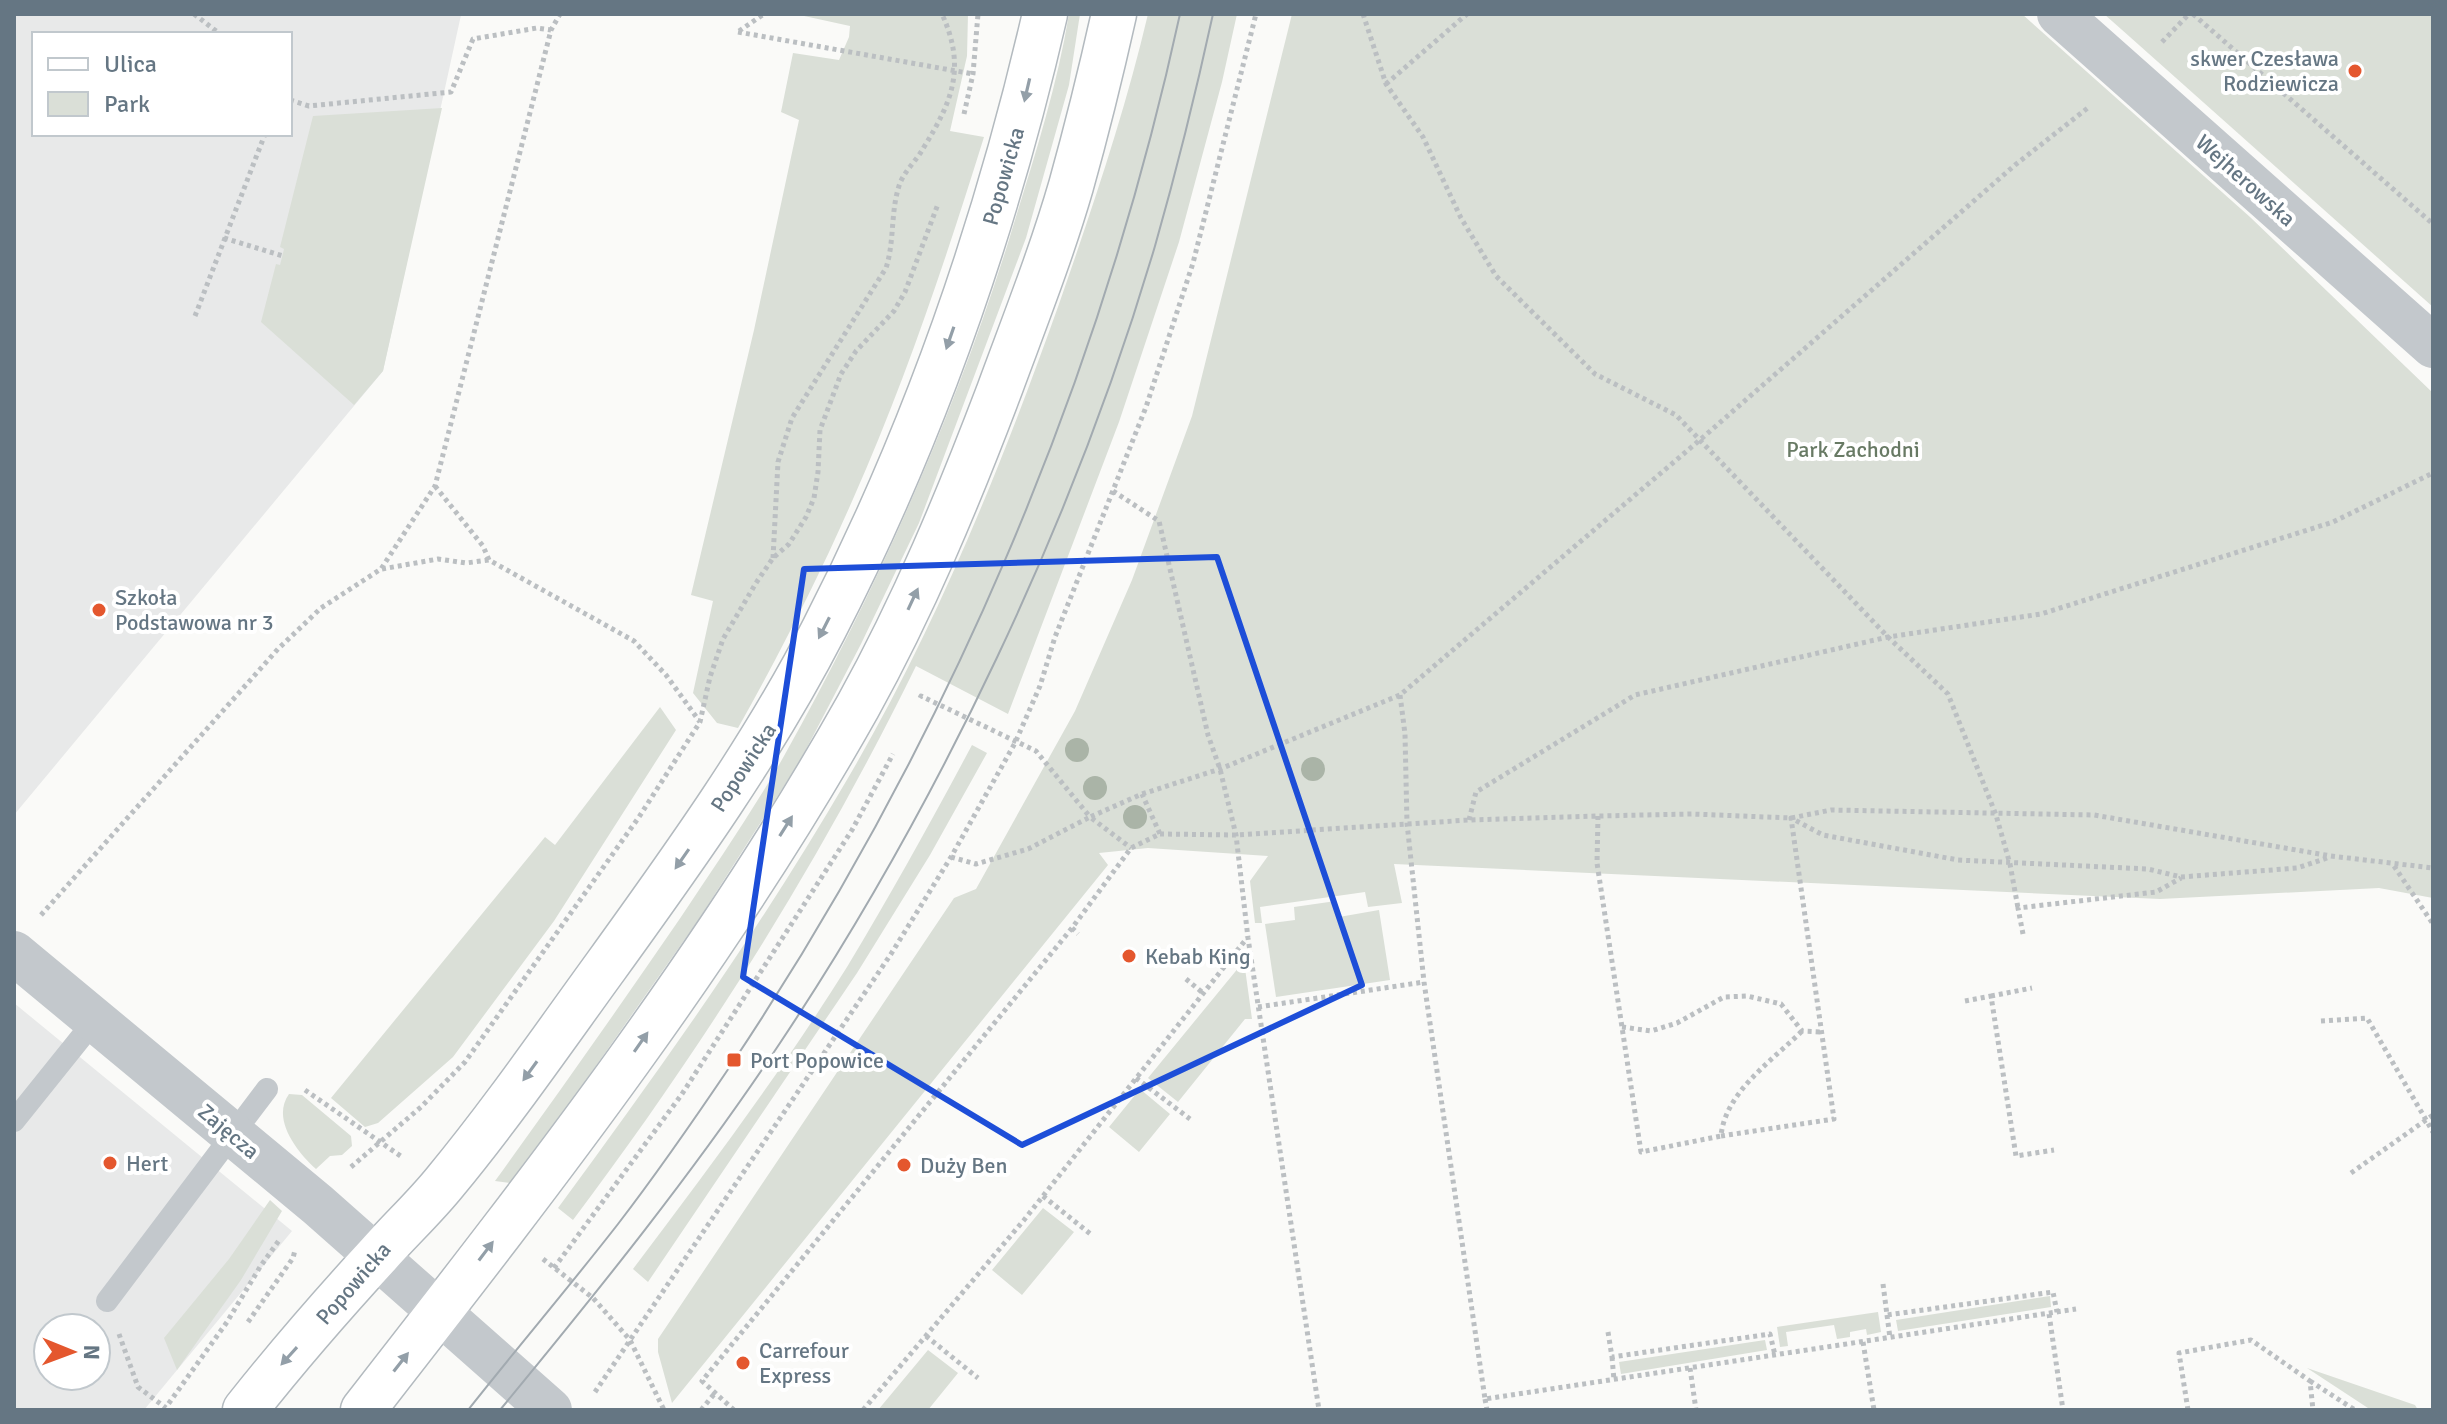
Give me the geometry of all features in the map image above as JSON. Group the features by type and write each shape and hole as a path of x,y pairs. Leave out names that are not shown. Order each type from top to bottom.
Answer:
{"street":[{"name":"Popowicka","path":"245,1410 377,1256 443,1185 481,1136 632,930 726,795 782,705 824,629 886,499 946,348 992,216 1025,101 1045,14"},
{"path":"363,1410 584,1121 716,937 789,823 858,706 942,537 1033,300 1070,188 1114,14"},
{"name":"Wejherowska","path":"2059,14 2433,346"},
{"name":"Zajęcza","path":"26,936 95,1020 377,1256 550,1410"}],"lane":[{"path":"14,1121 95,1020"},
{"path":"107,1301 267,1089"}],"path":[{"path":"194,14 217,32"},
{"path":"381,569 435,486 551,30 560,14"},
{"path":"764,14 738,32 973,74"},
{"path":"773,558 778,462 787,431 809,389 886,268 891,252 894,206 900,185 907,169 923,150 951,92 956,70 954,39 942,14"},
{"path":"962,121 973,74 978,14"},
{"path":"592,1396 891,954 951,857 1015,743 1040,686 1055,637 1146,407 1193,263 1256,14"},
{"path":"1363,14 1386,84 1423,137 1461,218 1496,276 1595,374 1676,415 1888,637 1948,694 1996,815 2010,864 2023,934"},
{"path":"1386,84 1467,14"},
{"path":"951,857 976,864 1028,849 1142,794 1220,769 1400,695 1701,439 2015,165 2127,76 2191,14 2433,224"},
{"path":"292,101 309,106 451,92 473,39 537,28 551,30"},
{"path":"195,316 264,136"},
{"path":"347,1171 421,1107 465,1062 630,830 700,722 723,639 773,558 789,544 814,498 820,430 841,374 856,351 878,330 899,302 943,190"},
{"path":"224,238 283,256"},
{"path":"1469,820 1476,792 1635,695 1888,637 2041,614 2333,522 2433,473"},
{"path":"435,486 483,546 489,560"},
{"path":"1113,491 1159,521 1208,735 1236,835 1248,938 1319,1410"},
{"path":"26,936 278,649 321,608 381,569 438,559 466,563 489,560 634,641 666,675 700,722"},
{"path":"1400,695 1405,734 1407,823 1424,982 1487,1410"},
{"path":"916,708 921,696 1036,751 1090,817 1131,848"},
{"path":"664,1410 630,1340 593,1298 554,1268 674,1106 724,1030 852,830 898,743"},
{"path":"1142,794 1160,834"},
{"path":"734,1410 702,1381 1072,928 1131,848 1160,834 1236,835 1407,823 1598,816 1692,814 1791,818 1831,810 2094,815 2331,856 2433,868"},
{"path":"1598,816 1597,863 1641,1152 1834,1119 1791,818"},
{"path":"1791,818 1823,835 1958,860 2148,869 2181,877 2297,868 2331,856"},
{"path":"2394,865 2433,924"},
{"path":"2018,908 2156,892 2181,877"},
{"path":"1072,928 1078,934"},
{"path":"863,1410 1043,1196 1248,938"},
{"path":"1186,979 1203,993"},
{"path":"1258,1007 1424,982"},
{"path":"1965,1001 2032,988"},
{"path":"1622,1027 1651,1031 1677,1023 1724,997 1747,996 1781,1004 1802,1031"},
{"path":"1991,996 2016,1156 2054,1150"},
{"path":"2321,1021 2367,1018 2433,1132"},
{"path":"1721,1136 1723,1119 1740,1090 1802,1031 1822,1032"},
{"path":"1136,1078 1190,1119"},
{"path":"293,1081 414,1165"},
{"path":"2351,1173 2433,1115"},
{"path":"1043,1196 1093,1236"},
{"path":"107,1301 138,1387 165,1409 227,1322 277,1242 289,1234"},
{"path":"1883,1284 1890,1338"},
{"path":"1887,1315 2053,1292 2063,1410"},
{"path":"1485,1399 2076,1309"},
{"path":"1608,1332 1614,1380"},
{"path":"1612,1357 1770,1334 1775,1355"},
{"path":"926,1336 978,1378"},
{"path":"2188,1410 2179,1353 2251,1340 2355,1410"},
{"path":"1863,1342 1874,1410"},
{"path":"1690,1368 1696,1410"},
{"path":"2310,1381 2313,1410"},
{"path":"701,1410 715,1393"}],"highlighted area":[{"path":"1217,557 1362,985 1022,1145 743,977 804,569"}],"shaded area":[{"name":"Szkoła Podstawowa nr 3","path":"14,14 461,15 383,371 14,815"},
{"path":"14,1003 292,1231 144,1410 14,1410"}],"green space":[{"path":"795,14 968,14 967,56 950,131 984,137 924,320 872,455 813,586 738,728 717,723 693,693 713,601 691,595 754,330 799,120 781,112 793,53 839,60 849,37 850,26"},
{"path":"1069,14 1080,14 1069,85 1026,238 919,523 861,644 800,761 699,919 537,1150 510,1183 495,1181 635,984 747,817 784,756 850,632 937,441 986,309 1042,130"},
{"path":"1148,14 1237,14 1179,242 1119,422 1008,714 916,666 840,811 758,951 668,1088 573,1220 558,1208 672,1050 780,889 848,778 910,664 990,486 1059,304 1096,196"},
{"name":"Park Zachodni","path":"1292,14 2022,14 2250,217 2433,393 2433,898 2379,888 2160,899 1394,864 1402,903 1368,907 1365,892 1260,907 1262,923 1255,923 1250,881 1268,856 1148,848 1099,853 1108,865 672,1403 658,1352 658,1339 954,898 976,889 1075,711 1132,580 1192,416"},
{"path":"2104,14 2433,14 2433,307 2130,37"},
{"path":"442,108 383,371 354,405 261,322 276,264 280,265 284,249 280,247 313,116"},
{"path":"660,707 676,730 554,921 453,1057 378,1123 365,1127 331,1098 545,837 555,845"},
{"path":"972,745 987,753 930,855 857,973 648,1282 633,1269 822,1006 895,884"},
{"path":"1336,901 1339,917 1379,910 1390,980 1276,997 1265,924 1295,920 1294,907"},
{"path":"1244,961 1252,1019 1245,1019 1178,1102 1148,1078"},
{"path":"1140,1089 1170,1114 1139,1152 1109,1127"},
{"path":"289,1094 302,1095 351,1136 352,1146 342,1155 330,1156 316,1169 294,1144 285,1124 284,1104"},
{"path":"270,1200 282,1211 241,1280 177,1370 164,1338 229,1259"},
{"path":"1043,1208 1074,1232 1022,1295 992,1270"},
{"path":"2050,1296 2051,1307 1898,1331 1896,1320"},
{"path":"1878,1312 1881,1332 1867,1335 1866,1329 1837,1339 1834,1325 1786,1332 1788,1346 1780,1347 1777,1327"},
{"path":"1765,1340 1767,1350 1621,1374 1619,1362"},
{"path":"928,1350 958,1373 928,1410 878,1410"},
{"path":"2307,1368 2415,1405 2418,1410 2371,1410"}],"tram line":[{"path":"468,1410 618,1224 677,1144 810,941 881,817 946,689 1006,559 1059,426 1106,290 1146,153 1180,14"},
{"path":"500,1410 645,1230 748,1091 838,951 947,758 997,658 1085,453 1155,246 1213,14"}],"place":[{"name":"skwer Czesława Rodziewicza","path":"2355,71"},
{"name":"Szkoła Podstawowa nr 3","path":"99,610"},
{"name":"Kebab King","path":"1129,956"},
{"name":"Port Popowice","path":"734,1060"},
{"name":"Hert","path":"110,1163"},
{"name":"Duży Ben","path":"904,1165"},
{"name":"Carrefour Express","path":"743,1363"}]}
